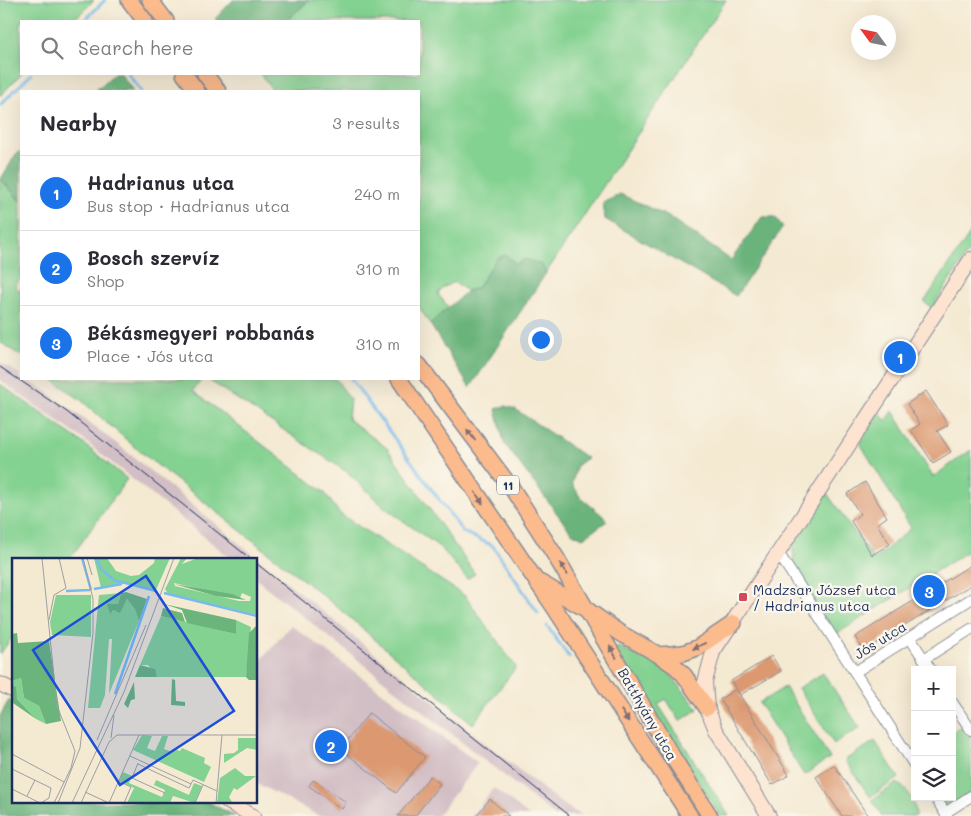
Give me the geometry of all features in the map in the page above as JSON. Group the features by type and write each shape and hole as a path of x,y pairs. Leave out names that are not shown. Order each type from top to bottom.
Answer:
{"main road":[{"path":"129,0 144,20"},
{"path":"150,0 165,20"},
{"path":"185,75 196,90"},
{"path":"206,75 217,90"},
{"name":"11","path":"420,366 512,490 589,611"},
{"name":"11","path":"400,380 538,582"},
{"path":"538,582 589,611 620,633 676,666 707,708"},
{"name":"Batthyány utca","path":"538,582 690,816"},
{"name":"Batthyány utca","path":"589,611 669,751 710,816"},
{"path":"659,655 683,653 697,648 734,623"}],"street":[{"path":"769,816 716,730 707,708 705,682 713,652 734,623 971,259"},
{"path":"779,554 911,760"},
{"name":"Jós utca","path":"855,672 971,600"},
{"path":"924,659 971,629"},
{"path":"910,638 928,666"},
{"path":"0,684 12,690"},
{"path":"956,708 971,730"},
{"path":"938,801 946,814 971,796"},
{"path":"232,804 253,816"}],"shaded area":[{"path":"0,362 20,374 20,380 28,380 43,389 116,443 257,558 231,558 80,437 0,380"},
{"path":"258,559 472,733 561,803 582,816 555,816 258,581"},
{"path":"291,625 478,763 437,816 319,816 258,784 258,664"},
{"path":"494,788 529,816 472,816"}],"green space":[{"path":"0,0 94,0 74,20 20,20 20,75 0,96"},
{"path":"233,0 309,0 287,20 215,19"},
{"path":"309,0 726,0 546,273 541,264 516,264 497,258 477,288 467,291 454,282 444,287 438,294 449,308 430,324 420,309 420,90 272,90 262,75 420,75 420,20 287,20"},
{"path":"113,75 122,75 132,90 96,90"},
{"path":"20,152 20,201 1,179 16,154"},
{"path":"1,179 20,201 20,279 15,287 20,290 20,355 0,342"},
{"path":"620,194 669,217 731,260 762,217 775,217 783,227 736,296 605,219 603,203"},
{"path":"971,232 971,248 932,308 924,302"},
{"path":"506,255 516,264 525,259 541,264 546,273 470,388 430,324 467,291 477,288 497,258"},
{"path":"53,380 201,380 193,391 324,492 340,514 465,596 516,667 473,724 335,605 137,449 81,400"},
{"path":"209,380 337,380 350,399 348,419 387,448 475,574 467,579 441,548 384,507 347,472"},
{"path":"0,384 80,441 127,479 70,558 12,558 12,638 0,654"},
{"path":"505,406 515,409 587,458 577,465 572,483 580,497 607,521 583,538 571,532 504,443 496,409"},
{"path":"893,411 933,477 971,450 971,549 835,635 796,574 792,543 826,492 874,560 911,528 860,443 879,412 886,421"},
{"path":"619,647 667,670 698,709 680,721 666,699 658,704 729,816 720,816 615,649"},
{"path":"823,673 860,728 834,744 798,688"},
{"path":"785,687 830,758 804,775 759,703"},
{"path":"9,700 12,702 12,804 212,804 235,816 0,816 0,716"},
{"path":"962,726 971,738 971,792 947,808 943,801 956,801 956,730"},
{"path":"875,741 899,778 870,797 845,760"},
{"path":"897,783 911,797 911,801 915,806 916,816 882,816 872,800"}],"building":[{"path":"926,391 948,425 937,431 951,452 933,463 911,430 920,424 907,404"},
{"path":"865,482 887,517 877,524 890,544 872,555 851,521 860,514 847,494"},
{"path":"971,565 971,585 864,651 855,637"},
{"path":"772,656 781,671 740,695 731,681"},
{"path":"736,689 789,775 772,785 720,699"},
{"path":"369,713 425,757 396,793 341,749"},
{"path":"834,765 868,816 842,816 816,777"},
{"path":"430,776 440,784 415,816 398,816"},
{"path":"313,780 346,802 342,809 309,786"},
{"path":"490,799 509,816 476,816"}],"waterway":[{"path":"85,20 105,0"},
{"path":"0,105 30,75"},
{"path":"129,75 140,90"},
{"path":"352,380 463,532 493,546 538,613"},
{"path":"547,626 569,657"}],"tram line":[{"path":"0,367 67,412 250,558"},
{"path":"258,565 570,816"}],"place":[{"name":"Hadrianus utca","path":"900,357"},
{"name":"Békásmegyeri robbanás","path":"929,591"},
{"name":"Madzsar József utca / Hadrianus utca","path":"743,597"},
{"name":"Bosch szervíz","path":"331,746"}]}
